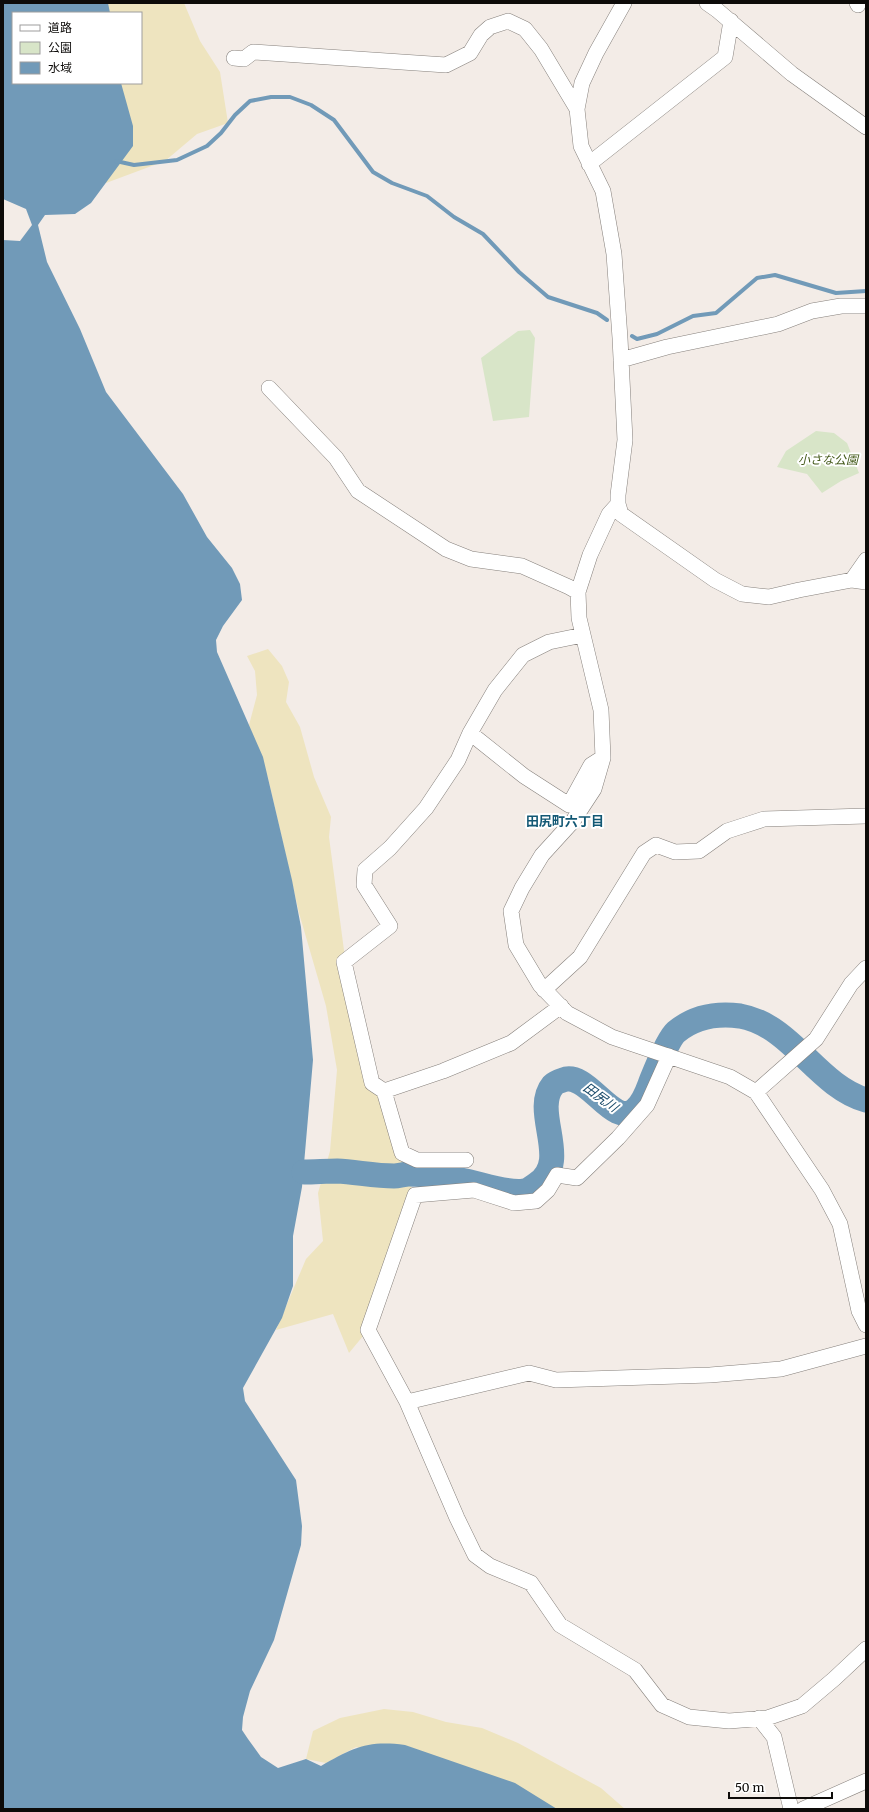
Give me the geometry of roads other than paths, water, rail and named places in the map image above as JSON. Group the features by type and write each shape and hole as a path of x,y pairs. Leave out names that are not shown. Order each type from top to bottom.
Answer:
{"street":[{"path":"624,3 596,53 582,83 577,110 581,146 603,191 614,254 625,440 618,504 621,514 716,580 742,594 769,597 799,590 859,581 866,560"},
{"path":"707,3 731,21 792,74 866,127"},
{"path":"234,58 244,58 253,52 446,65 470,54 481,35 490,27 508,21 526,29 541,49 577,110"},
{"path":"589,164 725,57 731,21"},
{"path":"621,360 667,347 778,324 812,311 841,306 866,306"},
{"path":"269,388 336,458 358,491 446,549 471,559 522,566 569,586 578,592"},
{"path":"618,504 609,514 590,555 578,592 578,618 584,635 601,710 603,758 594,789 573,821 542,855 522,888 511,911 516,945 540,985 567,1013 612,1036 730,1077 756,1092 818,1184 840,1224 859,1311 866,1325"},
{"path":"466,1160 417,1160 402,1153 384,1091 372,1083 344,962 390,926 364,885 365,870 390,848 426,808 458,760 470,733 495,690 523,655 549,642 584,635"},
{"path":"470,733 524,776 569,805 591,765 603,758"},
{"path":"544,990 580,957 644,853 656,845 674,852 698,851 727,831 764,819 866,816"},
{"path":"756,1092 816,1039 851,984 866,968"},
{"path":"384,1091 443,1071 511,1043 561,1006"},
{"path":"662,1053 647,1105 618,1138 577,1178 557,1175 548,1190 536,1201 514,1203 474,1190 415,1195 368,1330 407,1402 456,1518 475,1555 490,1566 531,1583 560,1626 635,1670 662,1705 689,1717 729,1722 767,1718 802,1706 866,1649"},
{"path":"407,1402 529,1373 556,1380 710,1375 781,1369 866,1346"},
{"path":"759,1718 774,1737 791,1809"},
{"path":"803,1809 866,1781"}],"water":[{"path":"3,3 108,3 110,12 12,12 12,84 121,84 133,126 133,146 91,203 75,214 45,215 38,225 47,262 80,329 106,392 183,494 207,537 232,568 240,584 242,600 223,626 216,640 217,652 263,757 292,880 301,927 313,1060 302,1187 293,1236 293,1286 282,1318 243,1388 245,1401 296,1480 302,1526 301,1545 274,1640 250,1691 243,1717 242,1730 261,1757 278,1768 306,1759 321,1766 342,1754 370,1745 405,1745 515,1783 557,1809 3,1809 3,240 20,241 32,225 26,209 3,199"}],"waterway":[{"path":"116,161 134,165 177,160 207,146 250,101 271,97 290,97 311,105 334,120 373,172 392,183 427,196 454,217 483,234 519,272 548,297 597,313 607,320"},
{"path":"632,336 637,339 657,334 693,316 716,313 757,278 775,275 836,293 866,291"},
{"name":"田尻川","path":"304,1172 337,1171 394,1176 407,1174 422,1175 461,1180 510,1191 517,1192 527,1190 537,1184 547,1174 551,1163 552,1150 546,1109 547,1096 553,1085 563,1080 572,1079 582,1083 618,1112 627,1113 636,1109 644,1099 656,1068 673,1035 690,1023 706,1017 731,1015 740,1016 758,1022 775,1031 833,1082 849,1093 866,1100"}],"district":[{"name":"田尻町六丁目","path":"565,821"}],"park label":[{"name":"小さな公園","path":"828,460"}]}
